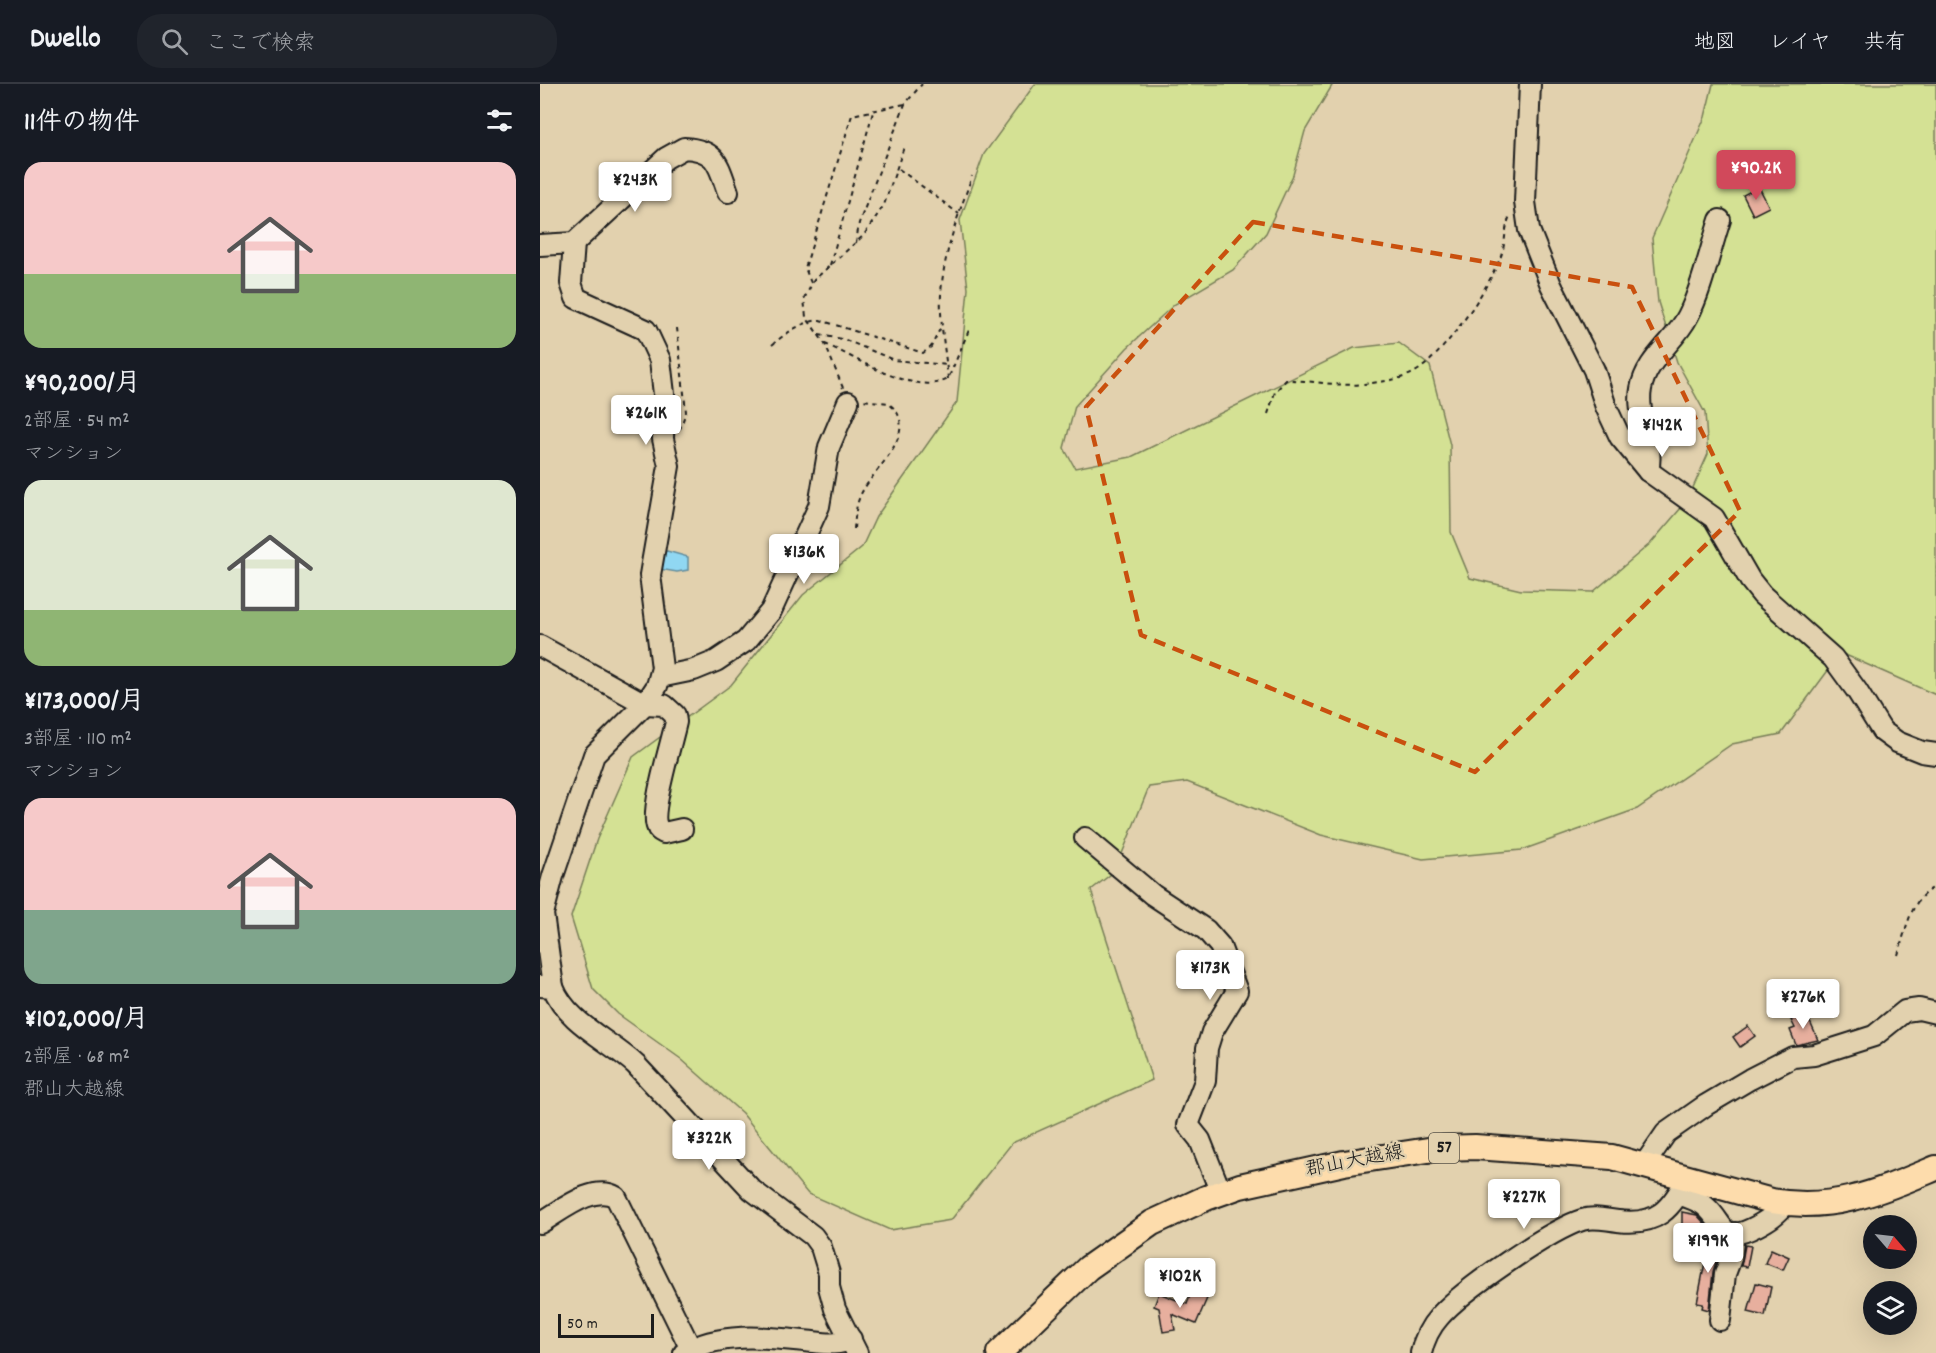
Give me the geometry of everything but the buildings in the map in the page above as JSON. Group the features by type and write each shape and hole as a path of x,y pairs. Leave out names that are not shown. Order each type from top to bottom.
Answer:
{"main road":[{"name":"郡山大越線","path":"999,1353 1066,1287 1110,1251 1152,1223 1221,1192 1344,1162 1440,1148 1475,1147 1612,1157 1644,1165 1684,1186 1786,1203 1811,1204 1867,1197 1936,1168"}],"street":[{"path":"1530,84 1525,202 1529,230 1539,258 1594,370 1606,407 1620,437 1648,471 1714,518 1750,580 1762,595 1833,658 1882,731 1897,742 1922,752 1936,753"},
{"path":"540,245 574,243 666,158 684,148 708,151 715,159 728,192"},
{"path":"1648,471 1650,462 1643,430 1641,388 1654,360 1679,332 1689,314 1720,220"},
{"path":"574,243 571,283 576,298 646,330 660,360 664,394 663,439 669,466 650,575 662,668 652,697 594,755 553,876 543,914 547,986 567,1011 615,1046 636,1065 752,1190 813,1236 821,1247 829,1273 829,1287 835,1309 854,1346"},
{"path":"660,677 694,670 716,661 746,642 771,611 819,506 829,447 848,402"},
{"path":"540,646 645,704 664,705 675,715 676,722 655,814 657,827 664,833 681,829"},
{"path":"1085,838 1153,895 1206,930 1220,946 1229,966 1236,991 1212,1032 1207,1048 1205,1081 1188,1125 1200,1140 1221,1192"},
{"path":"1644,1165 1666,1133 1706,1105 1750,1079 1793,1057 1814,1055 1874,1036 1905,1011 1919,1009 1936,1013"},
{"path":"1421,1353 1426,1336 1440,1315 1472,1288 1544,1240 1583,1219 1596,1217 1620,1222 1648,1220 1663,1214 1684,1186 1706,1207 1720,1227 1734,1233 1742,1233 1766,1221 1786,1203"},
{"path":"540,1223 595,1193 610,1192 616,1197 688,1351 713,1340 769,1338 854,1346"},
{"path":"1720,1320 1725,1274 1731,1258 1734,1233"}],"path":[{"path":"856,243 859,223 905,104 922,84"},
{"path":"812,284 805,268 852,116 905,104"},
{"path":"830,265 873,112"},
{"path":"854,529 858,501 891,453 900,427 899,416 888,403 858,399 848,402 825,344 809,321 804,299 812,284 856,243 884,205 905,144"},
{"path":"898,168 959,214"},
{"path":"948,379 942,324 942,283 959,214 972,176"},
{"path":"1268,414 1275,392 1286,380 1323,385 1362,384 1413,373 1425,364 1467,316 1488,282 1502,254 1505,229 1510,214 1525,202"},
{"path":"772,345 787,333 809,321 820,320 923,353 936,339 942,324"},
{"path":"825,344 908,381 937,384 948,379 969,330"},
{"path":"818,334 843,339 894,360 947,365"},
{"path":"1898,955 1917,902 1928,890 1936,887"}],"highlighted area":[{"path":"1253,222 1632,287 1740,511 1475,772 1141,635 1086,407"}],"green space":[{"path":"1035,84 1333,84 1305,131 1293,175 1266,233 1233,270 1175,304 1127,348 1075,406 1064,448 1075,468 1131,457 1354,348 1399,343 1430,366 1450,445 1451,532 1470,578 1521,590 1593,592 1651,543 1687,501 1708,454 1705,413 1677,362 1658,302 1652,238 1705,117 1713,84 1936,84 1936,695 1841,653 1781,734 1732,744 1637,809 1522,850 1423,859 1321,835 1187,782 1149,787 1115,871 1091,890 1152,1080 1012,1143 951,1220 890,1230 808,1194 742,1113 681,1059 618,1014 593,989 571,917 597,839 633,757 731,685 803,595 862,547 876,517 957,402 968,289 960,220 984,154"}],"water":[{"path":"667,551 688,557 688,570 677,572 659,569 662,553"}]}
